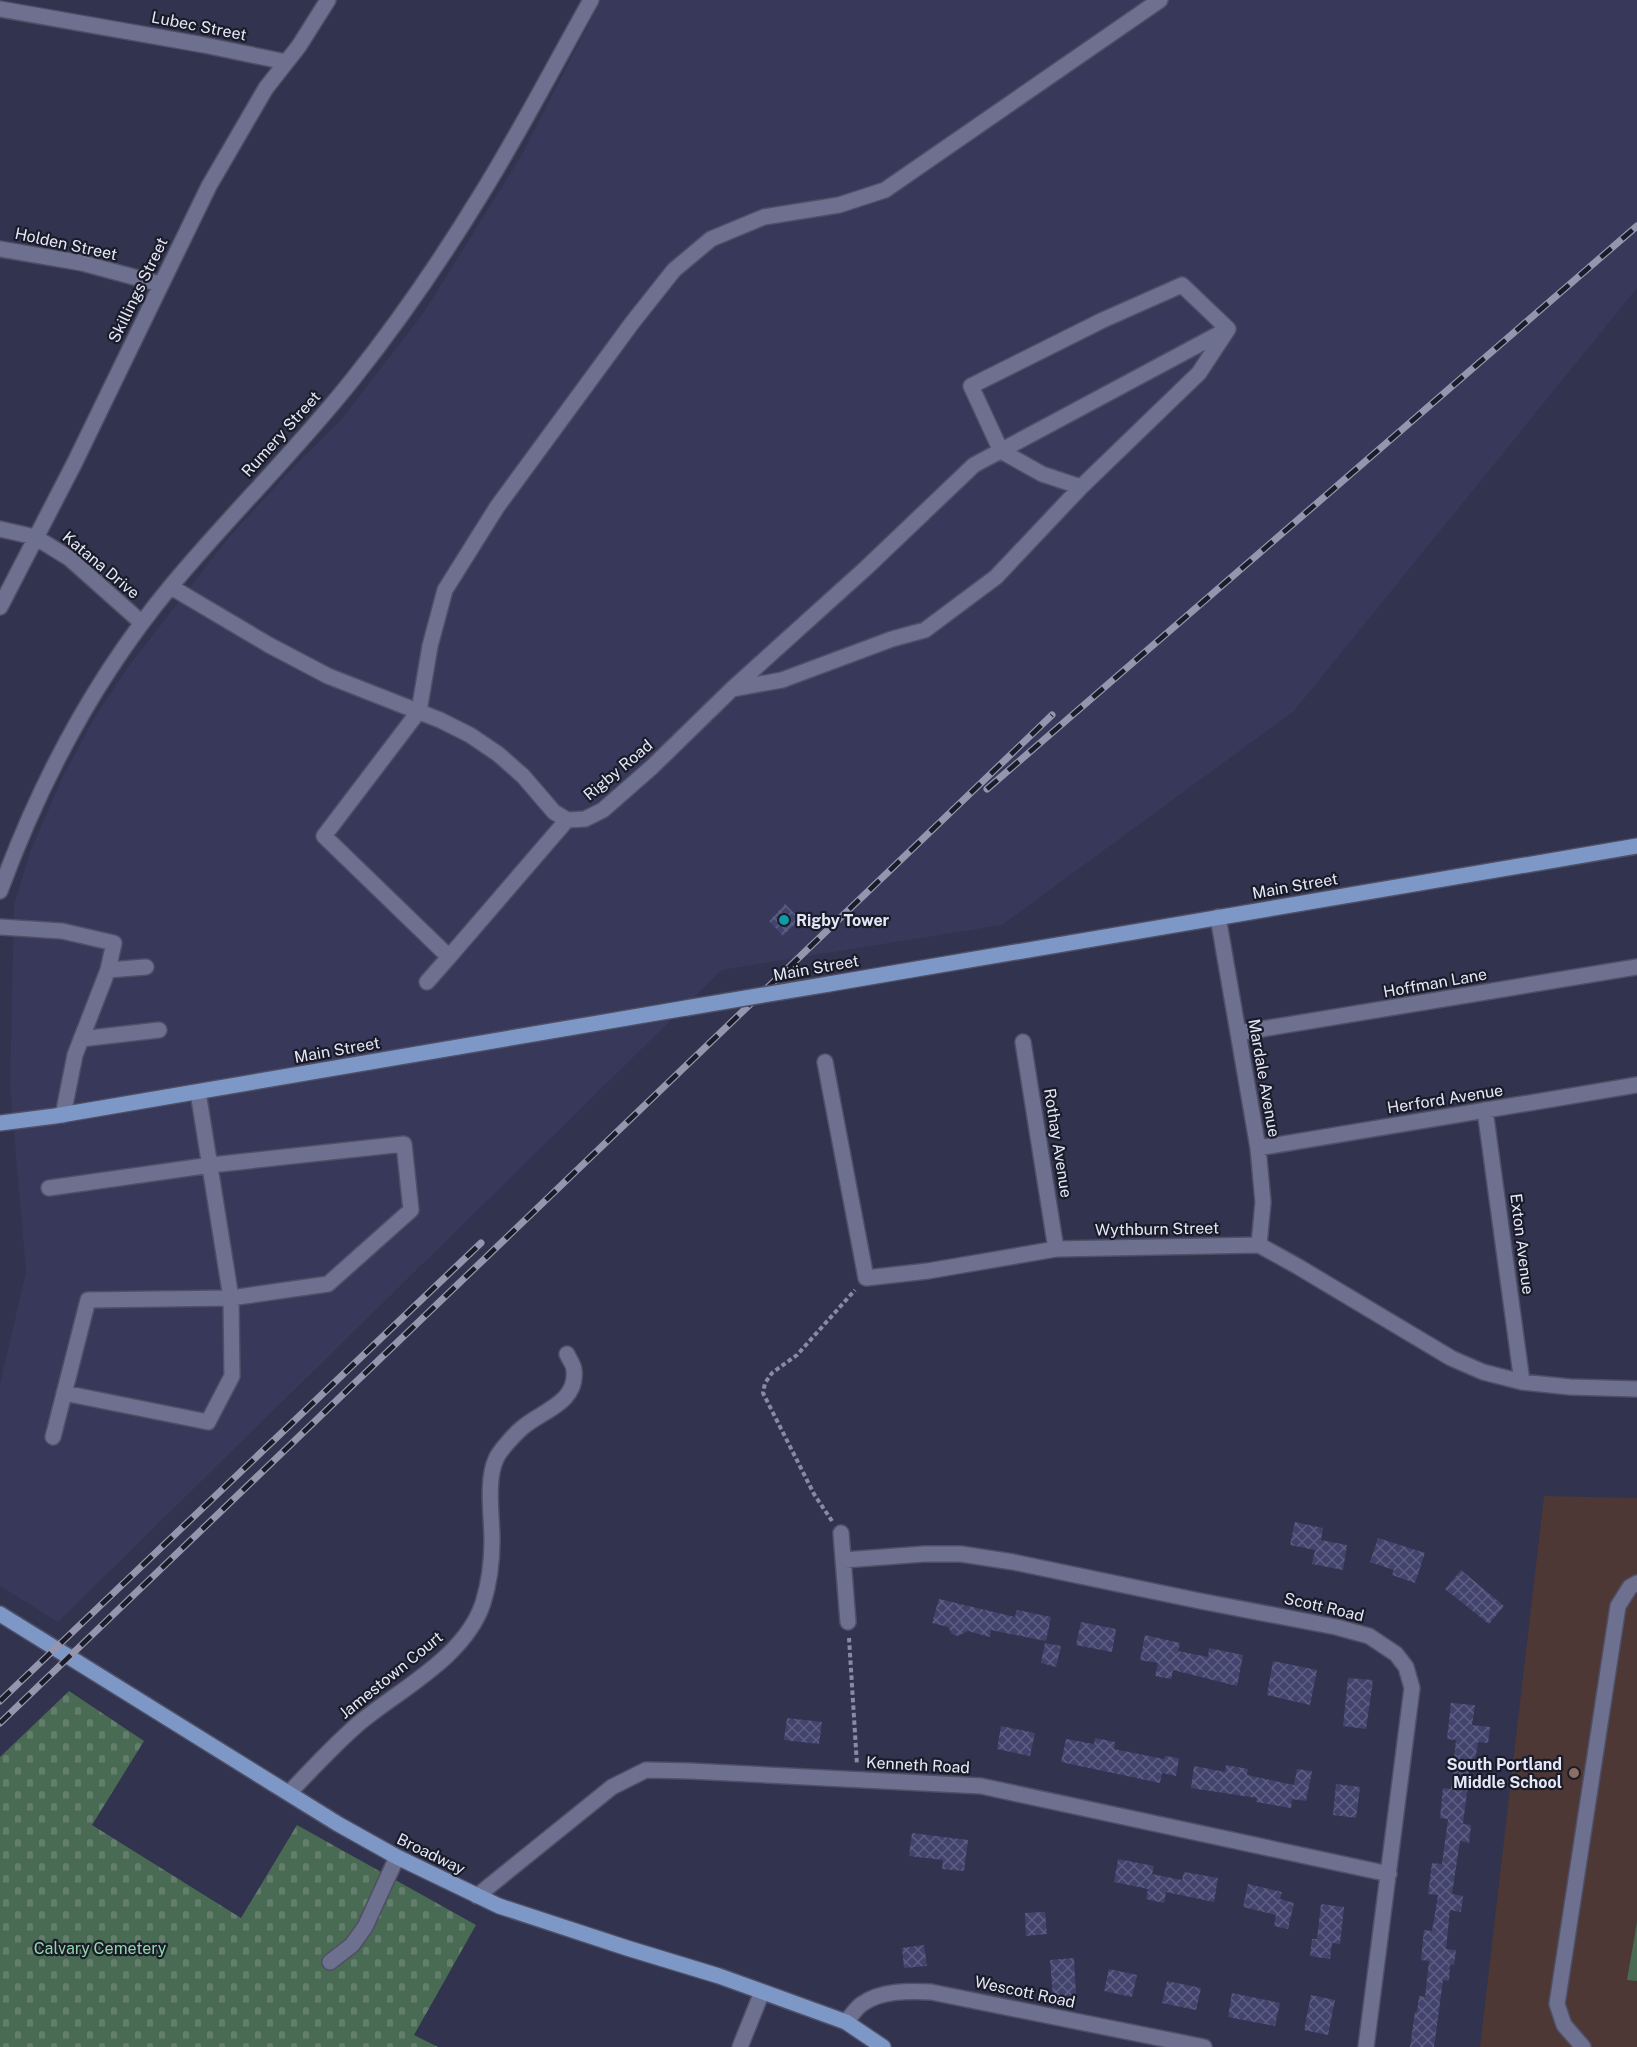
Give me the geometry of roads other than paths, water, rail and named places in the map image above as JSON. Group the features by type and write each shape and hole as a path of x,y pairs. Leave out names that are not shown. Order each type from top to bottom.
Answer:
{"main road":[{"name":"Main Street","path":"0,1122 63,1115 1637,846"},
{"name":"Broadway","path":"0,1614 397,1857 477,1896 528,1915 846,2022 883,2047"}],"street":[{"name":"Skillings Street","path":"0,607 74,464 209,186 266,88 299,46 328,0"},
{"name":"Rumery Street","path":"0,891 13,856 71,736 93,697 142,623 232,515 330,407 393,326 483,192 591,0"},
{"path":"449,957 324,836 419,711 430,646 445,590 497,507 632,323 674,270 711,239 764,217 839,205 885,190 1160,0"},
{"name":"Lubec Street","path":"0,9 286,62"},
{"name":"Holden Street","path":"0,249 82,263 160,284"},
{"path":"732,690 782,680 892,639 925,630 996,577 1081,487 1199,373 1228,329 1182,285 1103,320 971,387 1001,451 1042,474 1081,487"},
{"name":"Rigby Road","path":"567,820 585,819 603,810 866,568 974,465 1228,329"},
{"name":"Katana Drive","path":"0,529 35,537 69,558 142,623"},
{"path":"171,587 318,671 419,711 470,735 498,754 529,782 554,812 567,820 427,982"},
{"name":"Mardale Avenue","path":"1218,917 1258,1148 1263,1202 1259,1245"},
{"path":"0,927 62,931 114,943 108,970 75,1055 63,1115"},
{"path":"108,970 146,967"},
{"name":"Hoffman Lane","path":"1238,1033 1637,967"},
{"path":"81,1039 159,1029"},
{"name":"Rothay Avenue","path":"1023,1042 1056,1249"},
{"name":"Wythburn Street","path":"825,1062 866,1278 928,1272 1056,1249 1259,1245"},
{"name":"Herford Avenue","path":"1258,1148 1637,1085"},
{"path":"64,1393 208,1422 232,1376 231,1298 198,1092"},
{"name":"Exton Avenue","path":"1485,1110 1522,1382"},
{"path":"49,1188 211,1165 404,1144 411,1210 328,1284 231,1298 88,1300 53,1437"},
{"path":"1259,1245 1451,1358 1483,1372 1522,1382 1570,1387 1637,1389"},
{"name":"Jamestown Court","path":"290,1793 357,1725 445,1656 473,1624 482,1604 487,1584 492,1544 490,1484 496,1458 523,1427 560,1404 572,1387 574,1370 567,1354"},
{"path":"841,1533 848,1622"},
{"name":"Scott Road","path":"844,1560 924,1554 961,1554 1013,1562 1325,1625 1369,1636 1396,1654 1406,1667 1412,1688 1366,2047"},
{"path":"1583,2047 1564,2025 1557,2004 1618,1606 1630,1587 1637,1583"},
{"name":"Kenneth Road","path":"477,1896 612,1787 646,1770 981,1786 1389,1874"},
{"path":"330,1962 352,1946 365,1927 397,1857"},
{"path":"740,2047 762,1992"},
{"name":"Wescott Road","path":"846,2022 862,2004 871,1999 897,1992 931,1992 1204,2047"}],"railway":[{"path":"987,789 1637,226"},
{"path":"0,1723 1052,715"},
{"path":"0,1701 481,1243"}],"place":[{"name":"Rigby Tower","path":"784,920"},
{"name":"South Portland Middle School","path":"1574,1773"}],"park label":[{"name":"Calvary Cemetery","path":"100,1948"}]}
